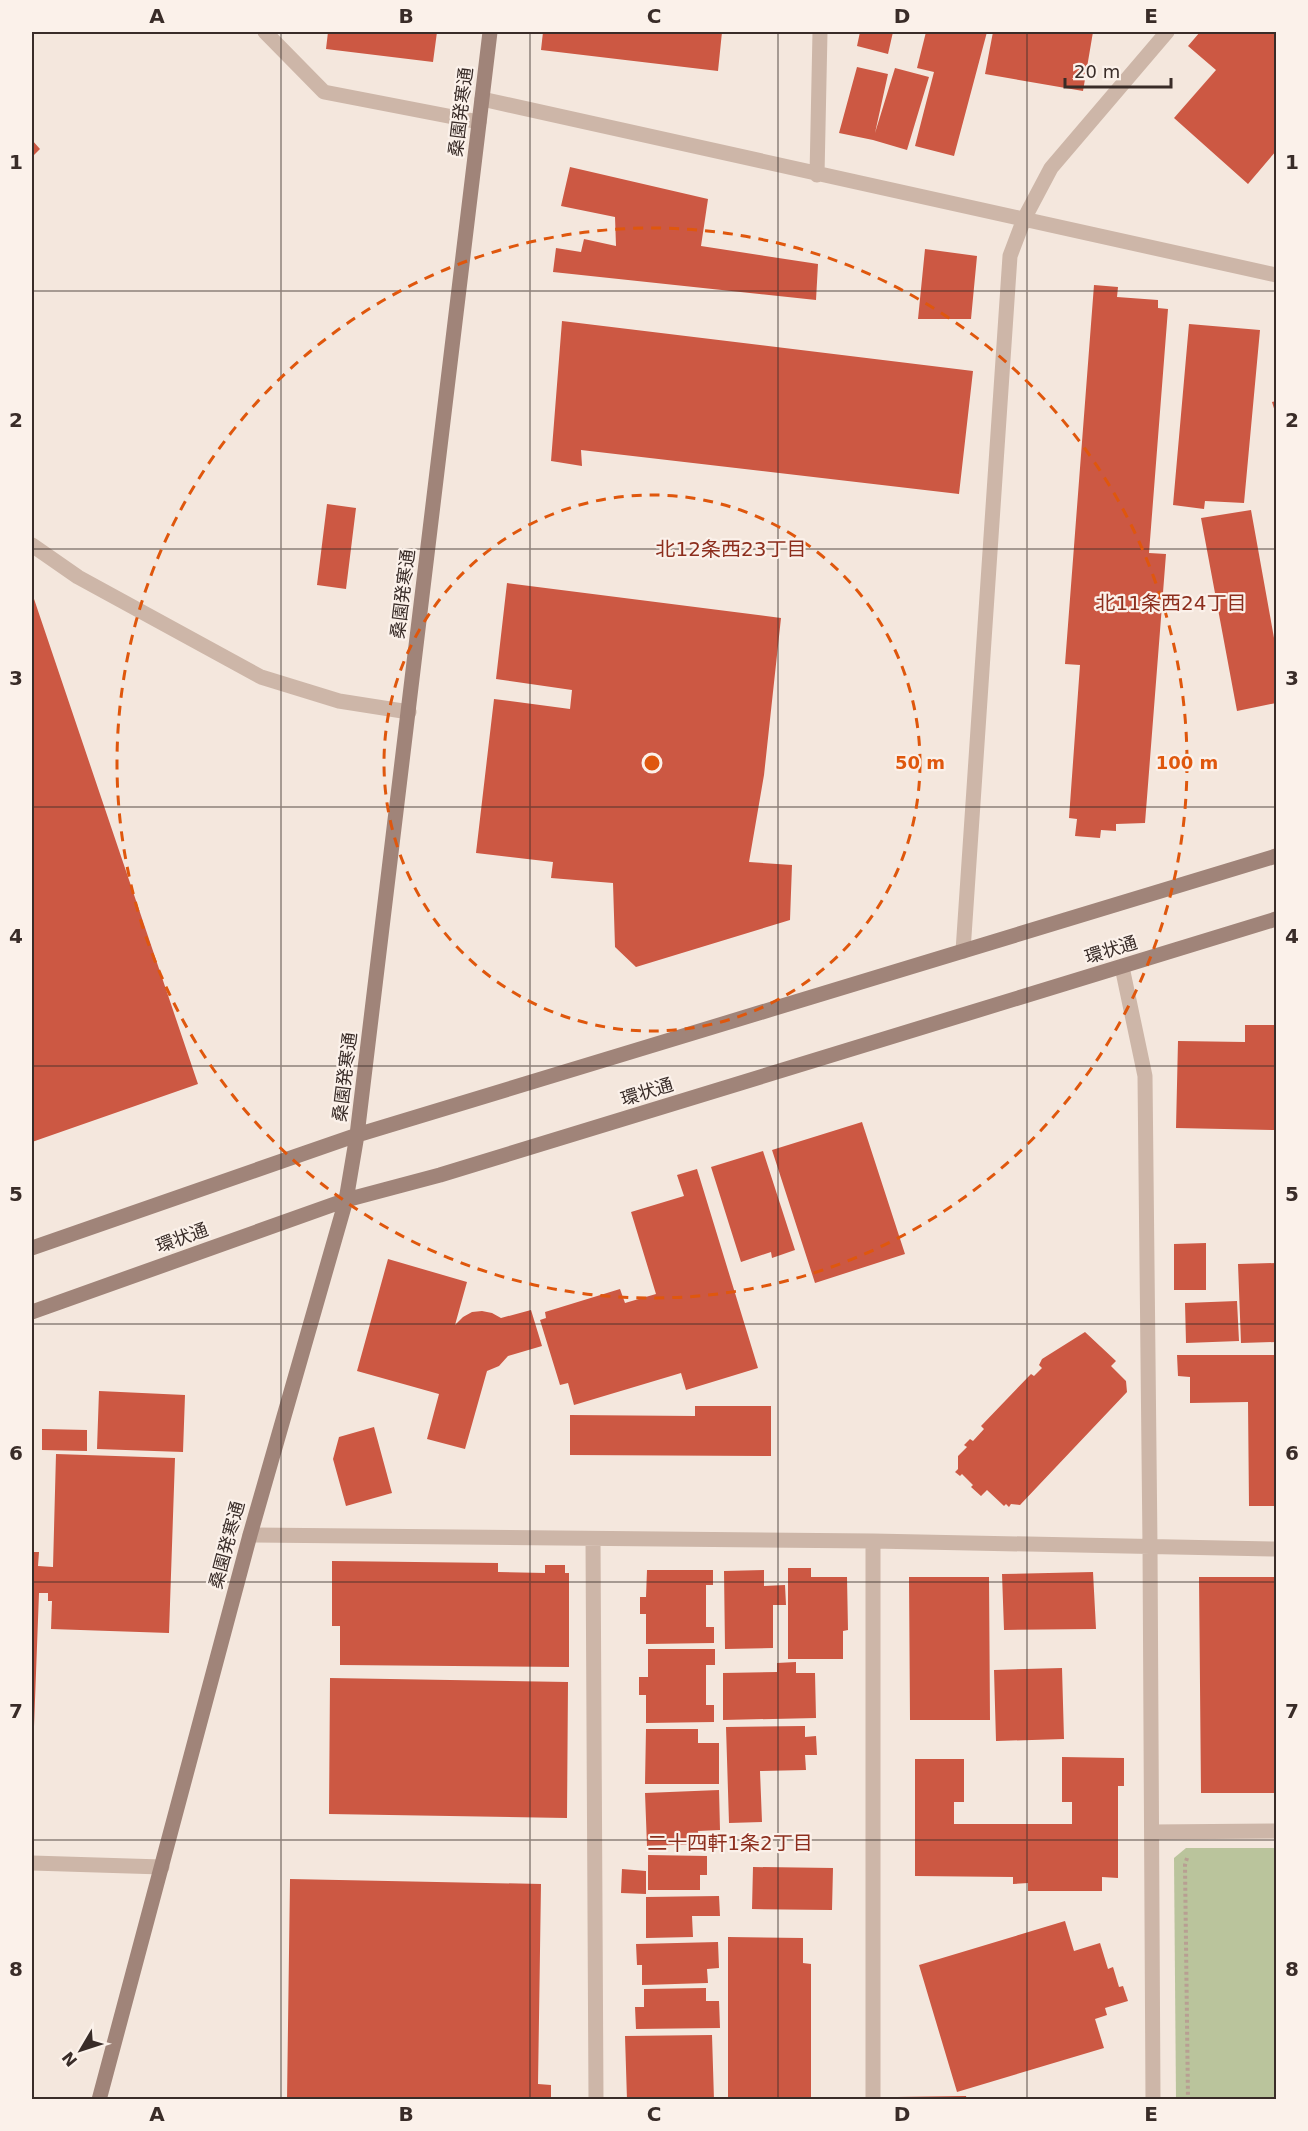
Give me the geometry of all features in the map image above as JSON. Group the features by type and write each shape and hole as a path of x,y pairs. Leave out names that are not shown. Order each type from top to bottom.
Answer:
{"street":[{"path":"265,32 324,92 479,122"},
{"name":"桑園発寒通","path":"99,2100 250,1535 346,1200 357,1135 490,32"},
{"path":"817,175 820,32"},
{"path":"963,951 1010,256 1024,219 1051,168 1167,32"},
{"path":"482,99 817,175 1276,274"},
{"path":"32,545 78,578 261,678 339,700 409,712"},
{"path":"32,1248 357,1135 1276,856"},
{"name":"環状通","path":"32,1312 346,1200 440,1175 1276,920"},
{"path":"1122,968 1144,1076 1150,1546 1153,2100"},
{"path":"250,1535 873,1541 1276,1549"},
{"path":"593,1539 596,2100"},
{"path":"873,1541 873,2100"},
{"path":"1152,1832 1276,1831"},
{"path":"32,1863 162,1867"}],"path":[{"path":"1187,1857 1185,1865 1188,2100"}],"green space":[{"path":"1186,1848 1276,1848 1276,2099 1176,2099 1174,1858"}],"building":[{"path":"328,32 437,32 433,62 326,49"},
{"path":"543,32 722,32 718,71 541,50"},
{"path":"860,32 893,32 888,54 857,46"},
{"path":"926,32 987,32 954,156 915,146 934,72 917,68"},
{"path":"993,32 1093,32 1083,91 985,74"},
{"path":"1200,32 1276,32 1276,151 1248,184 1174,118 1216,70 1188,46"},
{"path":"857,67 888,74 875,133 895,68 929,77 907,150 839,133"},
{"path":"32,140 40,149 32,157"},
{"path":"570,167 708,199 701,246 818,264 816,300 553,272 556,248 581,252 584,239 616,246 615,217 561,206"},
{"path":"925,249 977,256 971,319 918,319"},
{"path":"1094,285 1118,287 1117,297 1158,300 1158,308 1168,309 1149,553 1166,554 1145,823 1116,824 1116,831 1101,830 1100,838 1075,836 1077,819 1069,818 1080,665 1065,664"},
{"path":"562,321 973,371 959,494 581,450 582,466 551,461"},
{"path":"1189,324 1260,330 1244,503 1205,501 1204,509 1173,505"},
{"path":"1276,401 1276,415 1272,402"},
{"path":"327,504 356,508 346,589 317,585"},
{"path":"1251,510 1276,649 1276,703 1237,711 1201,518"},
{"path":"507,583 781,618 764,775 749,862 792,865 790,920 636,967 615,947 613,883 551,878 553,862 476,853 494,699 570,709 572,690 496,679"},
{"path":"32,593 198,1084 32,1142"},
{"path":"1245,1025 1276,1025 1276,1130 1176,1128 1178,1041 1245,1042"},
{"path":"862,1122 905,1254 815,1283 772,1150"},
{"path":"763,1151 795,1250 772,1258 771,1252 741,1262 711,1167"},
{"path":"697,1169 758,1368 686,1390 681,1373 574,1405 568,1383 560,1385 540,1320 546,1318 545,1312 620,1289 625,1303 656,1294 631,1212 684,1196 677,1175"},
{"path":"1206,1243 1206,1290 1174,1290 1174,1244"},
{"path":"388,1259 467,1282 455,1325 472,1312 492,1313 501,1318 531,1310 542,1346 508,1356 499,1366 487,1371 465,1449 427,1439 439,1394 357,1371"},
{"path":"1276,1263 1276,1342 1241,1343 1238,1264"},
{"path":"1237,1301 1239,1341 1186,1343 1185,1303"},
{"path":"1085,1332 1116,1361 1111,1366 1126,1381 1127,1392 1020,1505 1011,1504 1009,1507 1006,1504 1004,1506 987,1490 981,1496 962,1474 960,1476 955,1472 958,1469 958,1456 967,1447 964,1445 970,1439 973,1441 984,1429 981,1426 1031,1374 1034,1376 1042,1368 1039,1365 1042,1359"},
{"path":"1177,1355 1276,1355 1276,1506 1249,1506 1248,1402 1190,1403 1190,1377 1178,1376"},
{"path":"99,1391 185,1395 183,1452 97,1449"},
{"path":"695,1406 771,1406 771,1456 570,1455 570,1415 695,1416"},
{"path":"374,1427 392,1493 346,1506 333,1459 339,1437"},
{"path":"42,1429 87,1430 87,1451 42,1450"},
{"path":"56,1454 175,1458 169,1633 51,1629 52,1601 48,1601 48,1593 39,1593 32,1753 32,1552 39,1552 38,1566 53,1567"},
{"path":"332,1561 498,1563 498,1572 545,1573 545,1565 565,1565 565,1573 569,1573 569,1667 340,1665 340,1626 332,1626"},
{"path":"788,1568 811,1568 811,1577 847,1577 848,1630 843,1631 843,1659 788,1659"},
{"path":"647,1570 713,1570 713,1585 706,1585 706,1627 714,1627 714,1643 646,1644 646,1614 640,1614 640,1597 646,1597"},
{"path":"764,1570 764,1586 785,1585 786,1605 773,1605 773,1648 725,1649 724,1571"},
{"path":"1093,1572 1096,1629 1004,1630 1002,1574"},
{"path":"909,1577 989,1577 990,1720 910,1720"},
{"path":"1199,1577 1276,1577 1276,1793 1201,1793"},
{"path":"648,1649 715,1649 715,1665 706,1665 706,1705 714,1705 714,1722 646,1723 646,1695 639,1695 639,1677 648,1677"},
{"path":"796,1662 796,1673 815,1673 816,1718 723,1720 723,1673 777,1672 777,1663"},
{"path":"1062,1668 1064,1739 996,1741 994,1670"},
{"path":"330,1678 568,1682 567,1818 329,1814"},
{"path":"805,1726 805,1737 816,1736 817,1755 805,1755 806,1770 760,1771 762,1822 729,1823 726,1727"},
{"path":"646,1729 698,1729 698,1743 719,1743 719,1784 645,1784"},
{"path":"1062,1757 1124,1758 1124,1786 1118,1786 1118,1878 1102,1877 1102,1891 1028,1891 1028,1883 1013,1884 1013,1877 915,1876 915,1759 964,1759 964,1802 954,1802 954,1824 1072,1824 1072,1802 1062,1802"},
{"path":"719,1790 720,1830 698,1831 699,1844 647,1846 645,1793"},
{"path":"648,1855 707,1856 707,1875 700,1875 700,1890 648,1890"},
{"path":"753,1867 833,1868 832,1910 752,1909"},
{"path":"622,1869 646,1871 646,1894 621,1893"},
{"path":"290,1879 541,1884 538,2084 551,2085 551,2100 287,2100"},
{"path":"719,1896 720,1916 692,1916 693,1937 646,1938 646,1897"},
{"path":"1065,1921 1074,1951 1100,1943 1108,1969 1113,1967 1119,1987 1123,1986 1128,2001 1105,2008 1107,2015 1095,2019 1104,2048 957,2092 919,1965"},
{"path":"728,1937 803,1938 803,1963 811,1964 811,2100 728,2100"},
{"path":"718,1942 719,1968 707,1969 708,1983 642,1985 642,1965 637,1965 636,1944"},
{"path":"706,1988 706,2001 719,2001 720,2028 636,2029 635,2007 644,2007 644,1989"},
{"path":"712,2035 714,2100 627,2100 625,2036"},
{"path":"966,2096 967,2100 897,2100 897,2097"}],"district":[{"name":"北12条西23丁目","path":"731,549"},
{"name":"北11条西24丁目","path":"1171,603"},
{"name":"二十四軒1条2丁目","path":"730,1843"}]}
